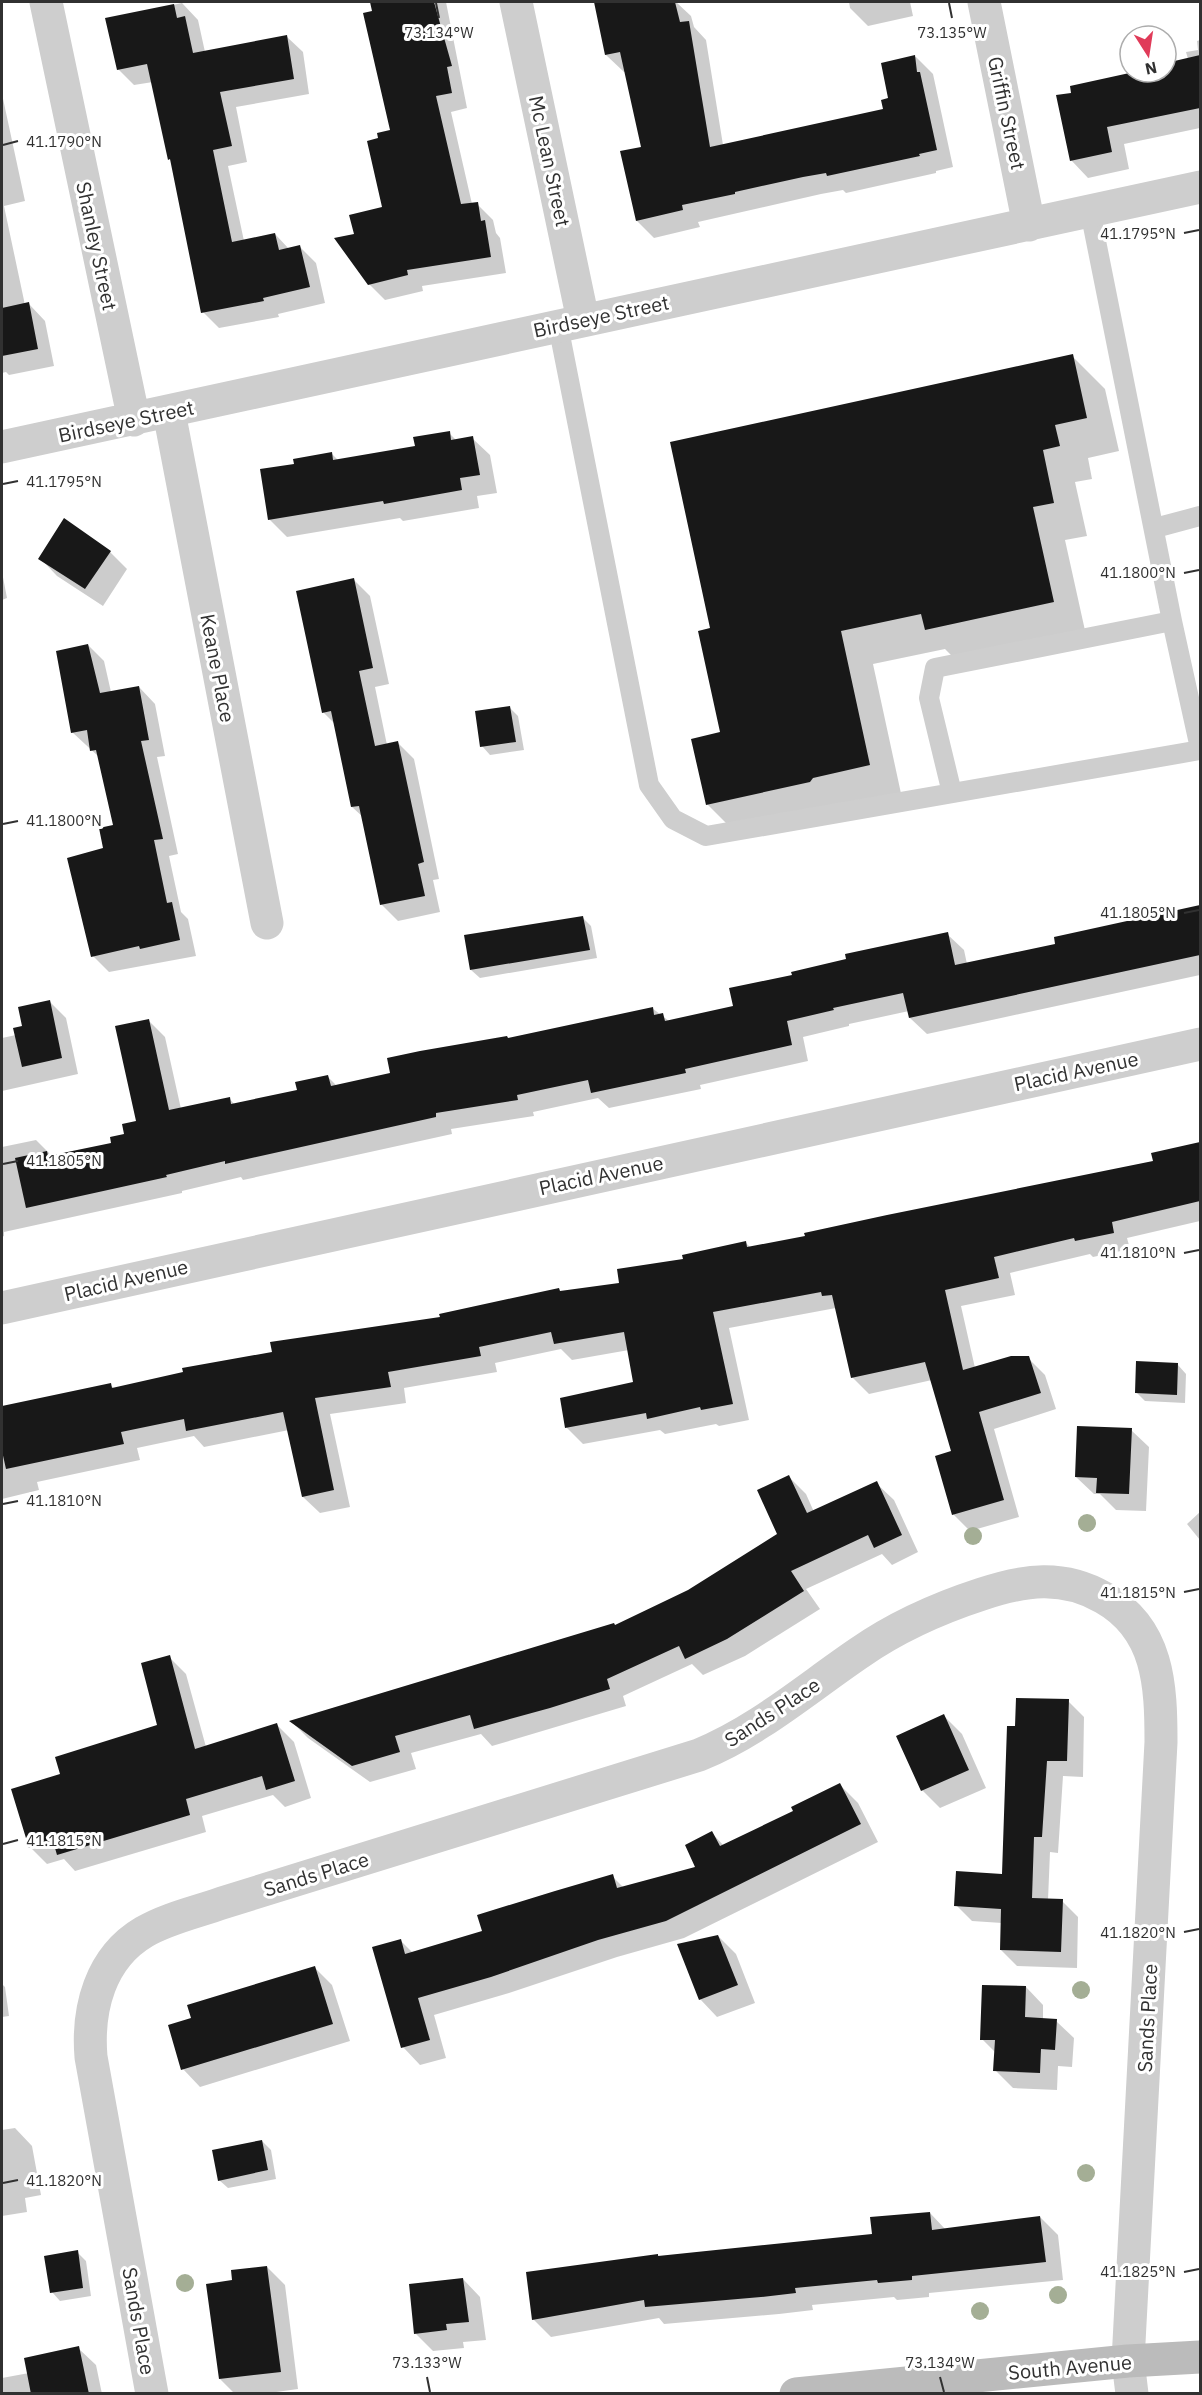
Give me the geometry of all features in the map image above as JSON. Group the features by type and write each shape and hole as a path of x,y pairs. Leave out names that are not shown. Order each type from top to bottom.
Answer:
{"main road":[{"name":"South Avenue","path":"796,2394 1128,2361 1200,2357"}],"street":[{"name":"Shanley Street","path":"46,2 134,420"},
{"name":"Mc Lean Street","path":"516,2 570,322"},
{"name":"Griffin Street","path":"984,2 1029,225"},
{"name":"Birdseye Street","path":"2,447 1200,187"},
{"name":"Keane Place","path":"169,412 267,923"},
{"name":"Placid Avenue","path":"2,1308 1200,1044"},
{"name":"Sands Place","path":"152,2394 91,2057 89,2035 91,2011 98,1990 117,1955 130,1942 163,1924 222,1903 699,1755 750,1731 861,1652 908,1624 957,1602 1022,1582 1041,1581 1057,1582 1094,1592 1122,1610 1142,1634 1150,1650 1157,1670 1161,1696 1161,1742 1128,2361 1132,2394"}],"lane":[{"path":"570,322 649,785 673,819 706,836 1200,749 1090,211"},
{"path":"1155,528 1200,516"},
{"path":"952,793 929,698 936,668 1172,621"}],"building":[{"path":"370,2 434,2 452,66 447,67 452,93 436,96 461,204 478,202 481,221 485,220 491,257 407,270 408,275 368,285 334,238 354,234 349,215 382,207 367,141 378,138 377,133 390,130 363,13 372,11"},
{"path":"594,2 675,2 680,22 689,21 710,147 883,109 881,100 888,98 881,63 915,55 917,72 920,72 937,150 919,154 920,156 827,176 826,173 803,177 735,192 735,194 682,205 683,210 636,221 620,151 641,147 620,52 605,55"},
{"path":"174,4 177,18 185,16 193,53 287,35 294,79 220,92 232,146 213,150 232,242 275,233 279,250 300,245 310,287 263,298 264,301 201,313 170,159 168,160 147,64 117,70 105,18"},
{"path":"1200,55 1200,108 1107,127 1112,152 1070,161 1056,95 1071,93 1070,86 1118,76 1118,84 1178,84 1178,60"},
{"path":"29,302 38,349 2,356 2,308"},
{"path":"1073,354 1087,418 1055,425 1060,446 1043,450 1054,503 1033,507 1054,602 925,630 921,614 841,631 870,765 813,778 810,782 706,805 691,739 720,732 698,631 710,628 670,442"},
{"path":"450,431 451,440 473,436 480,475 460,478 462,490 384,504 383,501 268,520 260,469 294,464 293,459 332,452 333,460 415,446 413,437"},
{"path":"64,518 111,551 85,589 38,559"},
{"path":"354,578 373,668 359,671 375,746 398,741 424,862 418,864 425,896 380,905 359,806 351,807 331,711 322,713 296,591"},
{"path":"88,644 100,693 139,686 149,740 141,741 163,839 154,840 167,903 172,902 180,940 91,957 67,858 103,848 99,828 113,825 96,750 90,751 87,730 71,733 56,651"},
{"path":"510,706 516,742 480,747 475,711"},
{"path":"1200,905 1200,955 909,1018 903,993 833,1008 834,1010 787,1021 792,1045 685,1069 686,1073 591,1093 588,1080 517,1095 518,1100 436,1113 436,1117 225,1164 225,1161 166,1175 167,1177 26,1208 15,1158 47,1151 48,1156 111,1143 110,1137 124,1134 122,1124 136,1121 115,1026 149,1019 169,1110 230,1097 231,1104 297,1090 295,1082 328,1075 331,1086 390,1073 387,1058 420,1051 507,1036 508,1038 653,1007 654,1015 663,1013 665,1021 733,1006 729,988 792,975 791,972 846,959 845,954 948,932 955,965 1055,944 1054,937"},
{"path":"583,916 590,950 470,970 464,935"},
{"path":"50,1000 62,1058 22,1067 13,1028 22,1026 18,1007"},
{"path":"1200,1142 1200,1201 1112,1222 1114,1233 1075,1241 1074,1238 994,1257 999,1278 945,1290 963,1370 1011,1356 1029,1356 1041,1393 979,1412 1004,1500 952,1515 935,1456 951,1451 925,1362 851,1378 832,1295 822,1296 821,1292 713,1312 733,1404 701,1410 700,1407 647,1419 646,1413 565,1428 560,1398 633,1382 624,1332 554,1344 551,1332 479,1347 481,1356 388,1372 391,1387 315,1398 334,1490 302,1497 283,1412 186,1431 184,1419 121,1432 124,1444 6,1469 2,1451 2,1406 111,1383 112,1388 183,1372 182,1368 272,1352 270,1342 440,1317 439,1314 559,1288 560,1291 619,1283 617,1269 683,1259 682,1255 746,1241 747,1247 805,1236 804,1233 887,1215 1153,1161 1151,1153"},
{"path":"1136,1361 1178,1363 1177,1395 1135,1393"},
{"path":"1077,1426 1132,1428 1129,1494 1096,1493 1097,1478 1075,1477"},
{"path":"789,1475 807,1513 877,1481 902,1535 874,1548 868,1535 791,1571 804,1591 727,1639 685,1659 679,1646 607,1679 610,1689 550,1708 474,1729 470,1715 395,1736 400,1752 352,1766 289,1721 614,1623 615,1625 688,1590 777,1534 757,1490"},
{"path":"170,1655 195,1749 277,1723 295,1781 266,1790 262,1776 186,1799 190,1815 57,1855 53,1841 29,1848 11,1789 60,1774 55,1757 157,1725 141,1663"},
{"path":"1016,1698 1069,1699 1067,1761 1047,1761 1042,1837 1034,1837 1032,1898 1063,1899 1061,1952 1000,1950 1001,1909 954,1906 956,1871 1002,1874 1007,1726 1015,1726"},
{"path":"944,1714 969,1770 921,1791 896,1736"},
{"path":"840,1783 861,1824 666,1921 598,1940 491,1977 418,1998 430,2040 401,2048 372,1947 401,1939 405,1954 482,1931 477,1915 555,1891 613,1874 617,1888 695,1867 685,1845 712,1831 720,1846 793,1811 791,1807"},
{"path":"718,1935 738,1985 699,2000 677,1944"},
{"path":"315,1966 333,2024 181,2070 168,2025 191,2018 187,2005"},
{"path":"982,1985 1026,1986 1025,2017 1057,2019 1055,2050 1041,2049 1040,2073 993,2071 995,2040 980,2040"},
{"path":"262,2140 268,2170 218,2181 212,2150"},
{"path":"930,2212 932,2230 1040,2216 1046,2262 912,2276 912,2280 878,2283 877,2280 795,2288 796,2293 761,2297 645,2307 644,2300 532,2320 526,2272 658,2254 658,2256 872,2234 870,2217"},
{"path":"78,2250 83,2288 50,2293 44,2256"},
{"path":"267,2266 281,2372 219,2379 206,2284 232,2280 231,2270"},
{"path":"463,2278 469,2322 446,2324 447,2330 414,2334 409,2284"},
{"path":"79,2346 89,2394 31,2394 24,2358"}]}
